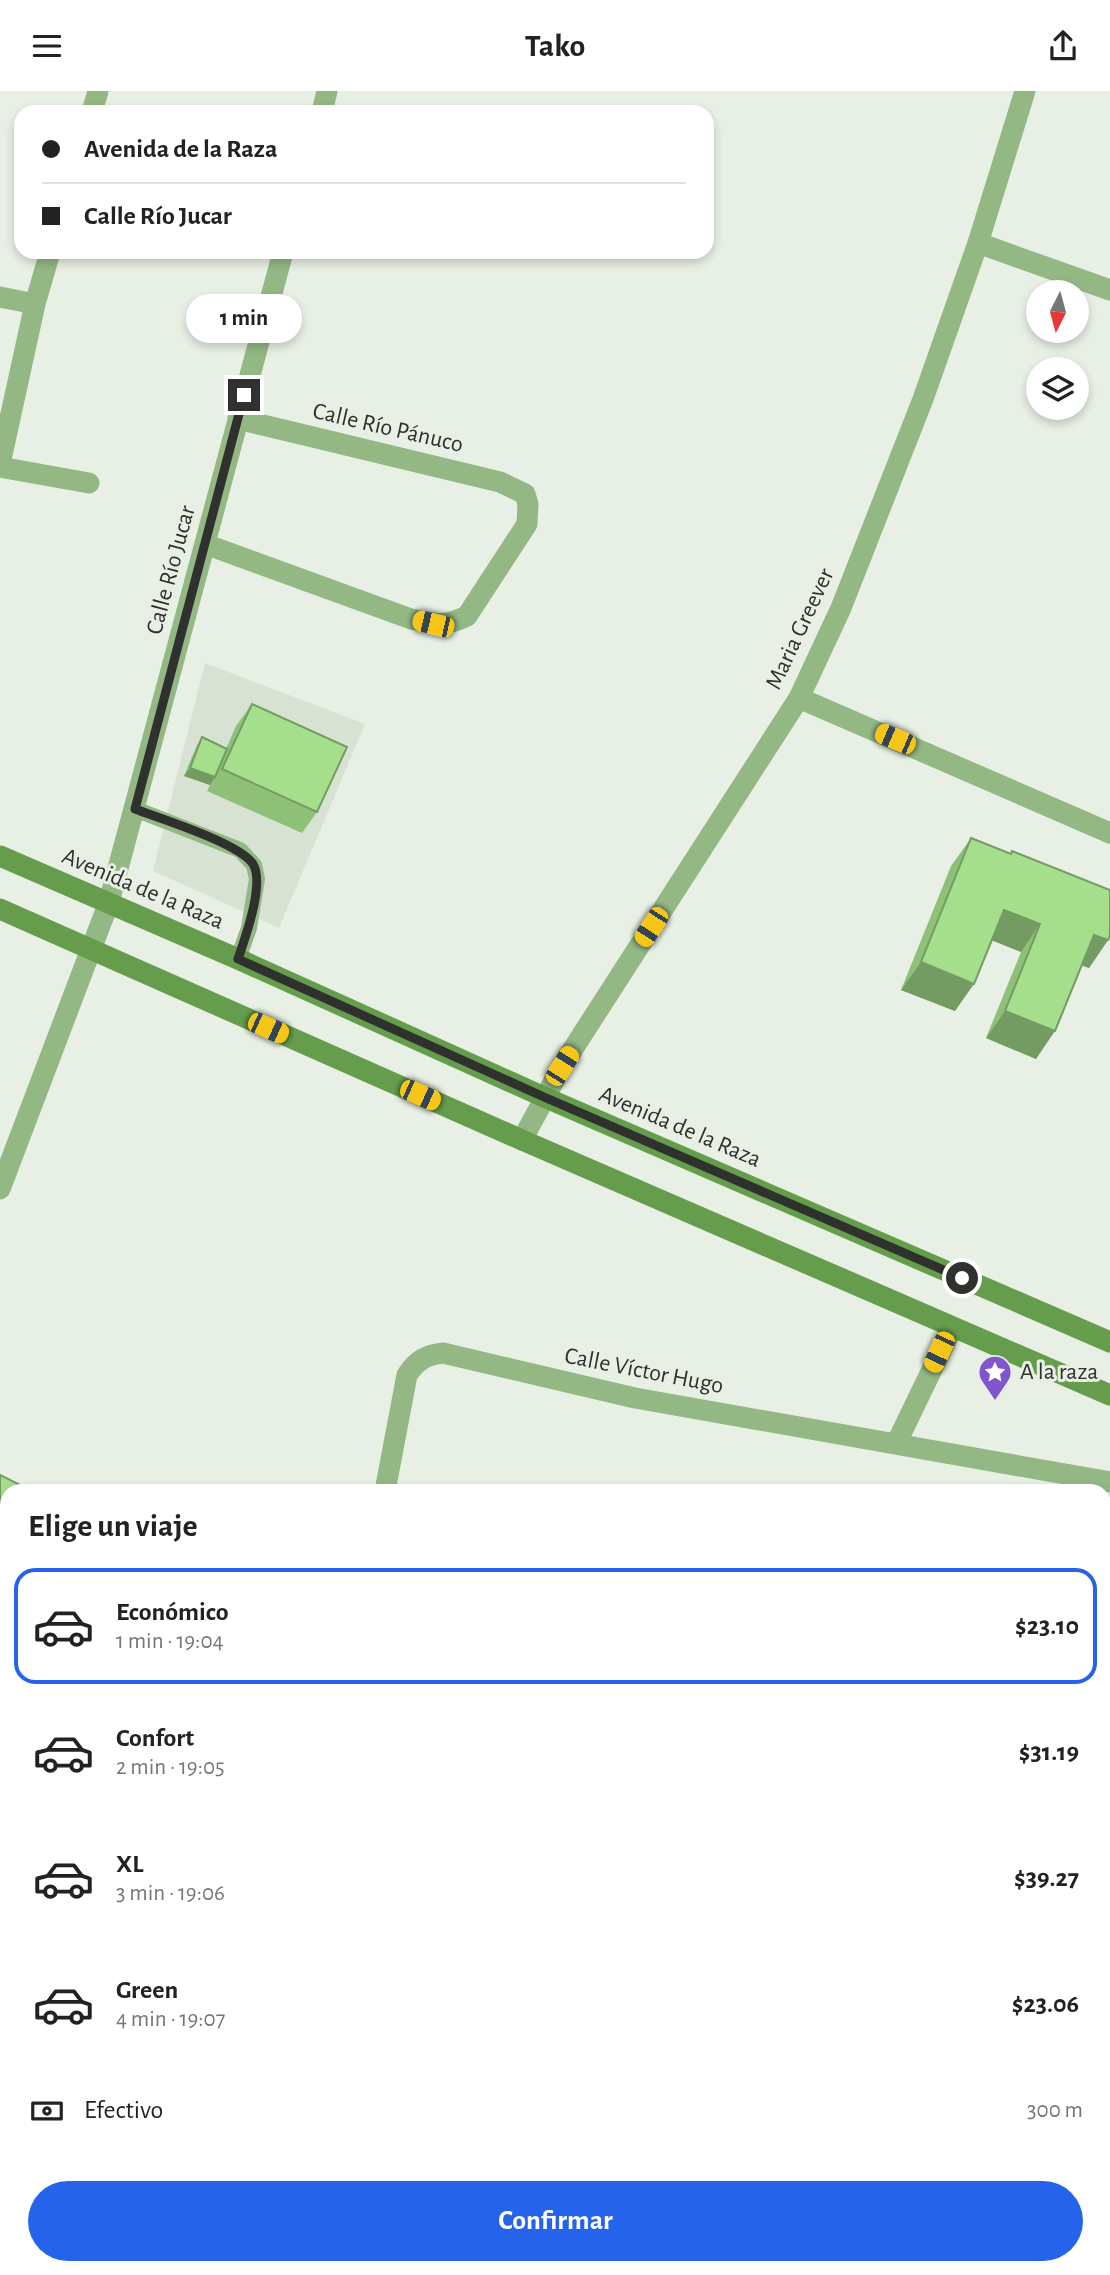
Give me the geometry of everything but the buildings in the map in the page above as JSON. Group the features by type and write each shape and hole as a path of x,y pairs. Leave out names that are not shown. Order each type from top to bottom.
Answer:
{"main road":[{"name":"Avenida de la Raza","path":"0,856 238,959 544,1097 1110,1342"},
{"path":"0,909 522,1140 1110,1395"}],"street":[{"name":"Maria Greever","path":"522,1140 544,1097 614,984 799,698 841,608 923,399 978,243 1025,91"},
{"path":"978,243 1110,290"},
{"path":"48,259 35,304 0,465 89,483"},
{"name":"Calle Río Jucar","path":"0,1189 109,902 281,259"},
{"path":"0,297 35,304"},
{"name":"Calle Río Pánuco","path":"205,544 411,618 433,624 452,623 467,616 527,524 528,504 525,494 500,482 238,419"},
{"path":"799,698 1110,833"},
{"path":"896,1444 952,1328"},
{"name":"Calle Víctor Hugo","path":"386,1484 407,1375 415,1363 428,1355 443,1353 635,1398 1110,1482"}],"lane":[{"path":"135,809 240,850 254,865 257,879 251,916 238,959"}],"shaded area":[{"path":"205,663 365,724 279,928 153,871"}],"place":[{"name":"A la raza","path":"995,1402"}],"route":[{"path":"244,395 135,809 240,850 254,865 257,879 249,928 238,959 544,1097 962,1278"}]}
